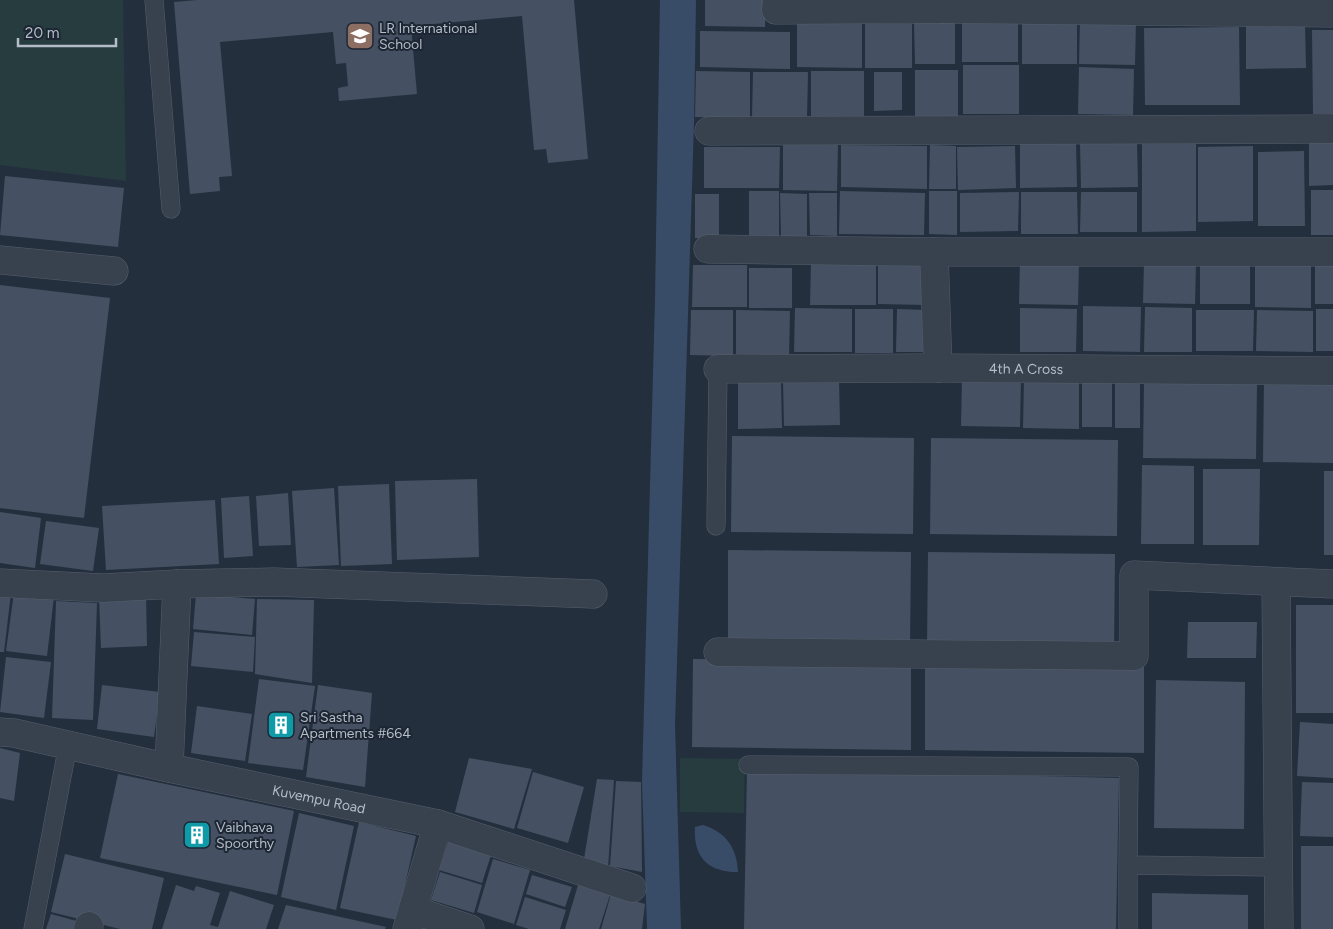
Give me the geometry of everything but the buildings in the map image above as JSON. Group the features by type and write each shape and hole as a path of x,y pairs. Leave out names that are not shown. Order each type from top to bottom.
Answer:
{"street":[{"path":"777,0 776,10 943,4 1333,13"},
{"path":"709,131 1333,129"},
{"path":"708,249 934,252 1333,252"},
{"path":"934,252 938,368"},
{"path":"0,260 114,271"},
{"name":"4th A Cross","path":"718,369 938,368 1333,371"},
{"path":"718,652 1134,656 1134,575 1333,584"},
{"path":"0,583 103,588 274,582 593,594"},
{"path":"1276,582 1280,867 1279,929"},
{"path":"169,768 177,584"},
{"name":"Kuvempu Road","path":"0,732 14,733 169,768 438,824 632,888"},
{"path":"438,824 410,920 470,929"}],"lane":[{"path":"154,0 171,209"},
{"path":"716,526 718,369"},
{"path":"32,929 68,745"},
{"path":"748,764 1129,767 1128,929"},
{"path":"1128,865 1280,867"}],"green space":[{"path":"0,0 123,0 126,181 0,165"},
{"path":"680,758 745,759 744,813 680,812"}],"water":[{"path":"660,0 696,0 694,123 675,725 681,929 647,929 642,782 655,300"},
{"path":"703,825 718,832 729,842 733,848 738,872 718,869 704,861 695,838 695,827"}],"place":[{"name":"LR International School","path":"360,36"},
{"name":"Sri Sastha Apartments #664","path":"281,725"},
{"name":"Vaibhava Spoorthy","path":"197,835"}]}
